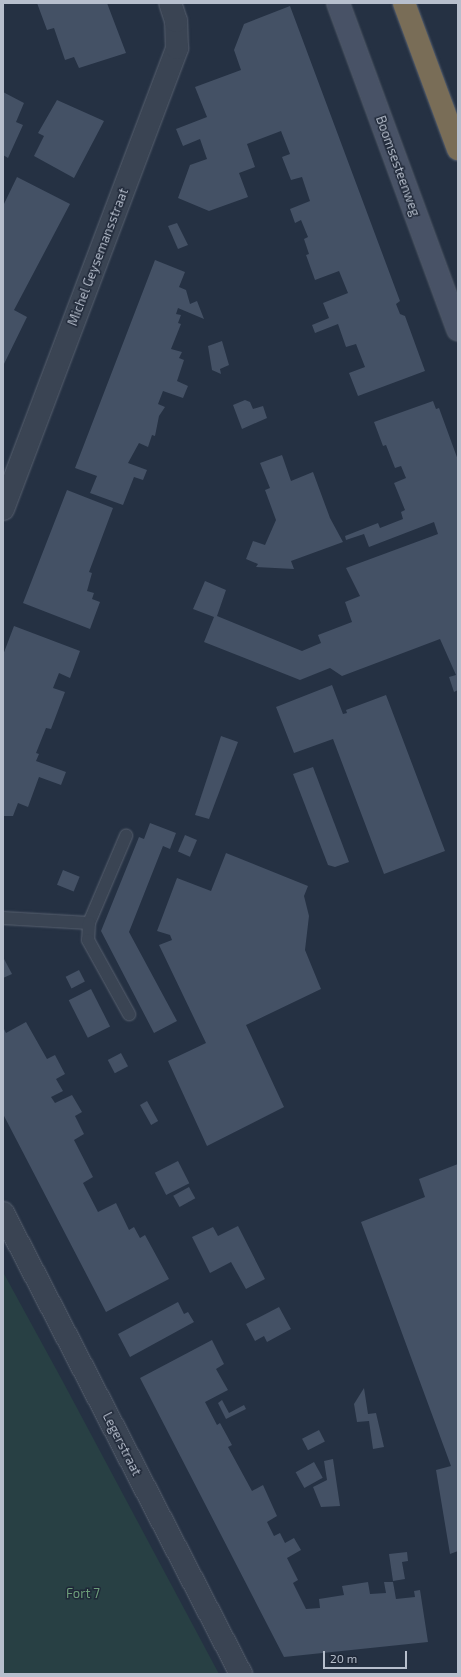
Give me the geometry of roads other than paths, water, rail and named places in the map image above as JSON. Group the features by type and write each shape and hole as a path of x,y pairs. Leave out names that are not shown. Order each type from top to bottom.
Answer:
{"highway":[{"path":"404,3 458,149"}],"main road":[{"name":"Boomsesteenweg","path":"338,3 458,330"}],"street":[{"name":"Michel Geysemansstraat","path":"3,509 177,48 176,21 170,3"},
{"name":"Legerstraat","path":"3,1213 241,1674"}],"lane":[{"path":"126,836 89,923 88,940 129,1014"},
{"path":"3,918 89,923"}],"park label":[{"name":"Fort 7","path":"83,1593"}]}
